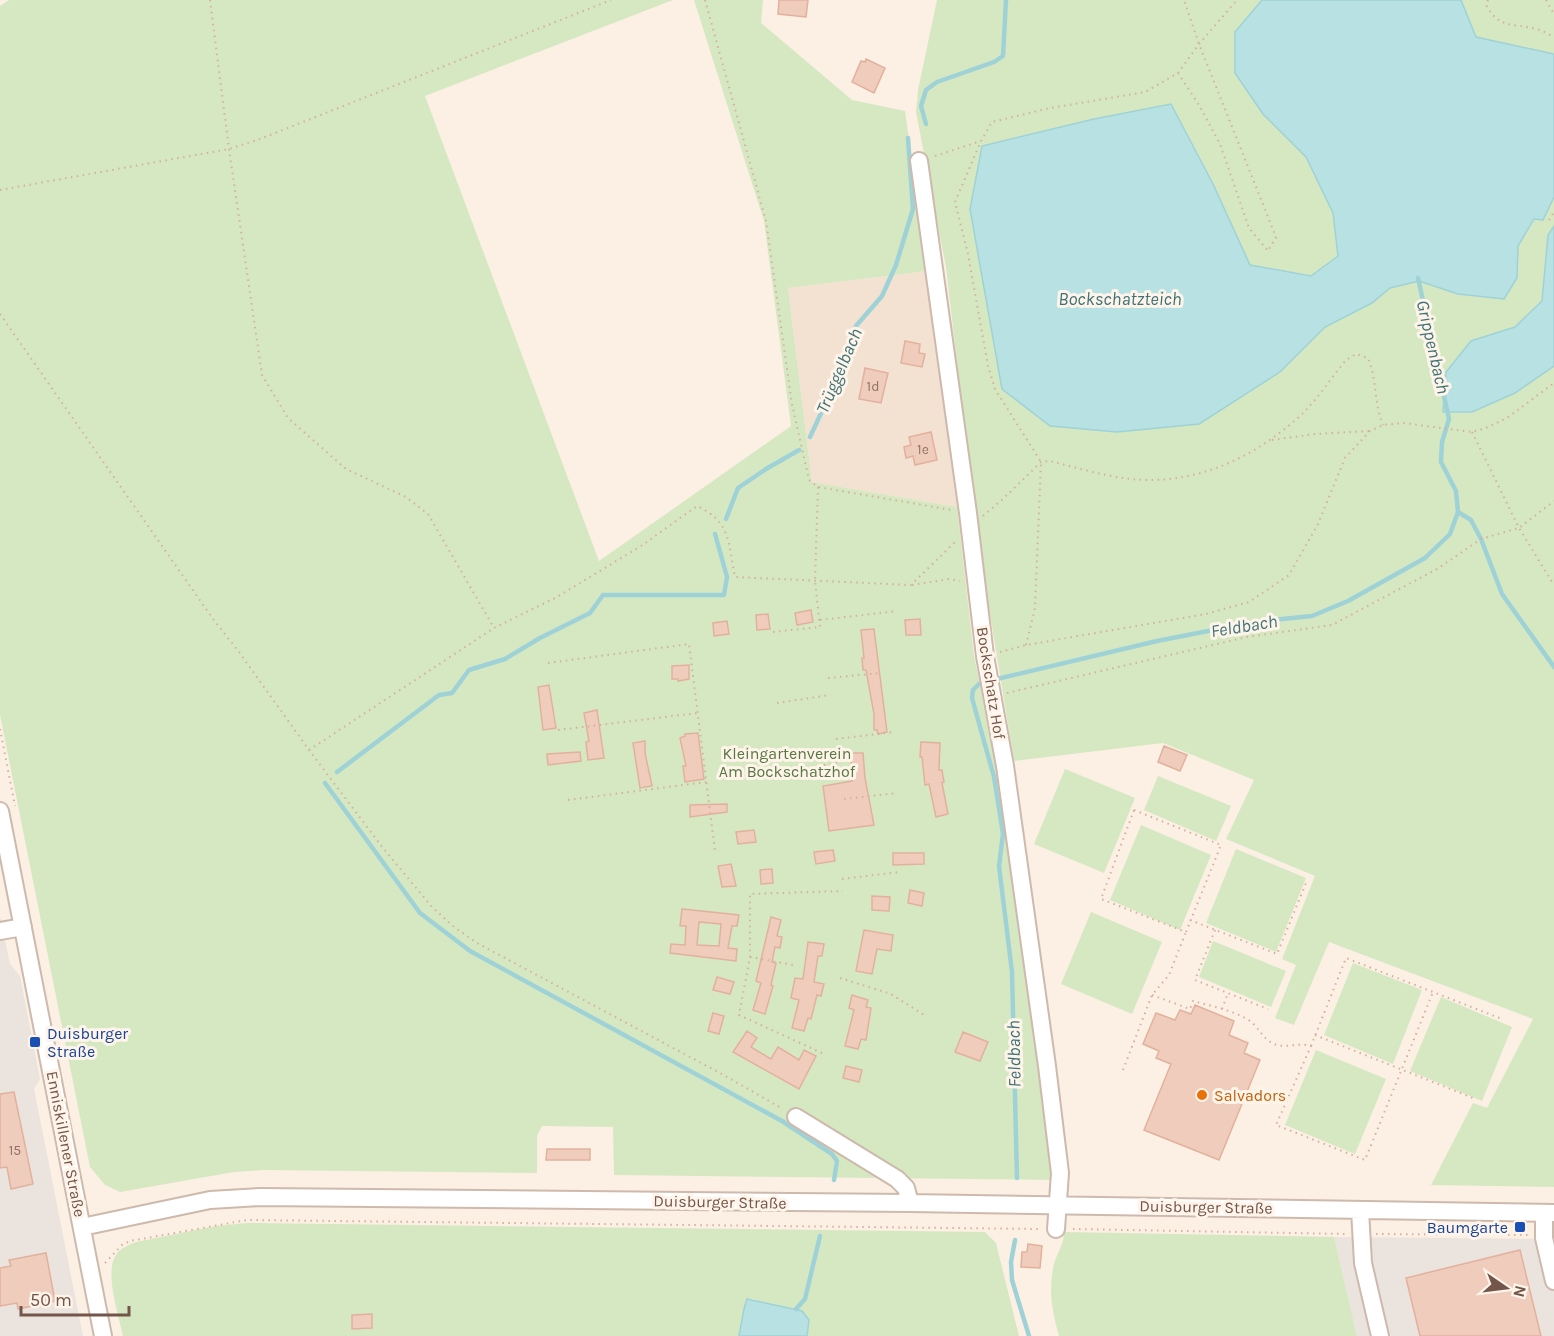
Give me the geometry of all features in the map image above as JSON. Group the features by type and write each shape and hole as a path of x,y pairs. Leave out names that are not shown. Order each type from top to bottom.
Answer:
{"street":[{"name":"Bockschatz Hof","path":"919,161 969,520 985,656 1005,766 1047,1066 1060,1173 1056,1229"},
{"name":"Enniskillener Straße","path":"0,811 82,1227 101,1336"},
{"path":"0,931 23,927"},
{"path":"796,1117 897,1179 906,1188 910,1203"},
{"name":"Duisburger Straße","path":"82,1227 210,1200 260,1197 910,1203 1549,1213 1544,1235 1554,1281"},
{"path":"1360,1210 1363,1263 1380,1336"}],"path":[{"path":"210,0 262,375 288,418 346,469 406,497 428,514 494,628"},
{"path":"0,190 229,149 271,135 611,0"},
{"path":"705,0 766,221 792,404 809,480 818,487 969,520"},
{"path":"1178,73 1220,144 1249,228 1268,251 1276,237 1199,44 1184,0"},
{"path":"1026,645 1035,608 1041,462 995,389 988,366 968,254 955,202 981,141 992,122 1050,108 1145,92 1178,73 1199,44 1237,0"},
{"path":"1488,0 1486,5 1491,15 1500,22 1539,29 1554,37"},
{"path":"1546,0 1554,14"},
{"path":"919,161 981,141"},
{"path":"1549,220 1554,212"},
{"path":"0,314 213,618 309,750 383,848 432,907 454,927 477,943 720,1073 796,1117"},
{"path":"911,585 969,520 1004,498 1041,462 1050,461 1112,477 1152,480 1196,475 1236,461 1270,440 1301,415 1346,360 1356,354 1368,358 1372,367 1377,412 1383,425"},
{"path":"1270,440 1315,434 1370,431 1383,425 1403,423 1472,432 1507,418 1554,383"},
{"path":"985,656 1026,645 1206,614 1249,602 1289,574 1318,524 1345,458 1370,431"},
{"path":"1472,432 1519,528 1554,585"},
{"path":"772,633 820,627 815,581 818,487"},
{"path":"993,697 1099,670 1247,637 1332,625 1437,569 1481,539 1519,528 1554,501"},
{"path":"309,750 494,628 557,597 641,546 697,506 713,513 725,529 735,577 911,585 949,579 977,583"},
{"path":"820,620 897,611"},
{"path":"548,663 688,644 715,851"},
{"path":"828,678 881,673"},
{"path":"777,703 830,695"},
{"path":"558,730 698,713"},
{"path":"836,739 894,732"},
{"path":"794,769 839,763"},
{"path":"568,800 706,782"},
{"path":"844,799 897,793"},
{"path":"1123,1070 1152,995 1169,975 1221,845 1134,810 1101,899 1186,932"},
{"path":"842,879 899,872"},
{"path":"1190,920 1277,954 1306,883"},
{"path":"822,1053 739,1015 750,957 750,894 843,891"},
{"path":"1215,930 1195,980 1268,1009"},
{"path":"750,957 793,964"},
{"path":"1434,992 1365,1160 1276,1125 1346,958 1434,992 1502,1019"},
{"path":"840,978 891,994 924,1015"},
{"path":"1222,1009 1228,993"},
{"path":"1152,995 1190,1009 1193,1001 1247,1019 1256,1026 1259,1034 1266,1041 1278,1046 1304,1044 1311,1046"},
{"path":"1315,1035 1473,1098"},
{"path":"105,1263 122,1245 130,1241 247,1220 1544,1235"}],"shaded area":[{"path":"927,271 957,507 812,482 788,288"},
{"path":"0,916 10,964 20,976 40,1079 34,1089 83,1336 0,1336"},
{"path":"1334,1237 1554,1239 1554,1336 1357,1336"}],"green space":[{"name":"Kleingartenverein Am Bockschatzhof","path":"9,0 673,0 425,96 599,561 791,426 764,221 694,0 763,0 761,23 852,100 905,111 927,271 788,288 812,482 957,507 974,656 998,767 1054,1180 614,1175 613,1127 542,1126 537,1136 537,1173 264,1170 234,1172 120,1192 105,1185 90,1167 0,715 0,6"},
{"path":"937,0 1262,0 1235,32 1263,114 1306,157 1333,213 1339,256 1311,276 1250,265 1213,184 1171,104 970,209 1002,389 1280,372 1325,327 1372,303 1390,288 1419,281 1458,294 1517,278 1518,246 1535,219 1543,220 1554,197 1554,226 1548,235 1542,301 1515,327 1471,341 1443,411 1472,412 1515,393 1554,366 1554,1187 1431,1185 1473,1103 1487,1108 1533,1019 1329,942 1294,1025 1275,1018 1296,965 1282,959 1315,876 1226,839 1254,780 1163,743 1014,761 976,528 946,267 916,112 918,90"},
{"path":"1461,0 1554,0 1554,54 1476,37"},
{"path":"1065,769 1135,798 1104,873 1034,844"},
{"path":"1158,776 1231,806 1216,841 1144,810"},
{"path":"1141,825 1211,855 1180,930 1110,900"},
{"path":"1236,849 1306,878 1276,952 1206,923"},
{"path":"1091,912 1162,942 1132,1014 1061,984"},
{"path":"1213,941 1286,971 1271,1007 1199,977"},
{"path":"1353,963 1422,990 1393,1064 1324,1035"},
{"path":"1441,997 1512,1027 1482,1101 1410,1071"},
{"path":"1316,1050 1386,1079 1355,1154 1285,1125"},
{"path":"247,1223 985,1232 996,1243 1019,1336 807,1336 809,1320 753,1299 747,1299 739,1336 123,1336 111,1272 116,1255 120,1250 136,1242 216,1226"},
{"path":"1064,1232 1334,1237 1357,1336 1059,1336 1053,1309 1051,1283"}],"water":[{"name":"Bockschatzteich","path":"1262,0 1461,0 1476,37 1554,54 1554,197 1543,220 1534,219 1518,246 1517,278 1504,299 1458,294 1419,281 1390,288 1372,303 1325,327 1280,372 1199,424 1117,432 1050,426 1002,389 970,209 982,146 1094,119 1171,104 1213,184 1250,265 1311,276 1338,256 1333,213 1306,157 1263,114 1235,73 1235,32"},
{"path":"1554,226 1554,366 1515,393 1472,412 1443,412 1446,372 1471,341 1515,327 1542,301 1548,235"},
{"path":"747,1299 802,1311 809,1320 807,1336 739,1336"}],"building":[{"path":"779,0 808,0 806,17 778,14"},
{"path":"866,59 885,68 874,93 852,82 861,61 865,62"},
{"path":"905,341 920,344 919,353 925,354 922,367 901,363"},
{"path":"865,368 888,373 881,403 859,399"},
{"path":"931,432 937,460 915,465 913,456 906,458 904,447 911,445 909,437"},
{"path":"811,610 813,622 797,625 795,613"},
{"path":"768,614 770,629 757,630 756,615"},
{"path":"920,619 921,635 906,635 905,620"},
{"path":"727,621 729,634 714,636 713,623"},
{"path":"874,629 887,732 878,734 877,730 874,730 874,714 862,658 864,658 861,630"},
{"path":"689,665 689,679 678,681 678,679 672,679 672,666"},
{"path":"549,685 556,728 543,730 538,687"},
{"path":"597,710 604,758 588,760 586,742 589,741 584,713"},
{"path":"698,733 704,779 685,782 683,766 686,766 680,738 685,734"},
{"path":"645,741 645,753 652,786 640,788 633,743"},
{"path":"921,742 940,743 939,770 942,770 948,814 936,817 929,784 925,785 922,757 920,757"},
{"path":"1164,746 1187,755 1180,771 1158,762"},
{"path":"580,752 581,761 548,765 547,754"},
{"path":"851,753 863,753 874,825 829,831 823,786 852,781"},
{"path":"727,804 727,812 690,817 690,805"},
{"path":"754,830 756,842 738,844 736,832"},
{"path":"833,850 835,861 816,864 814,852"},
{"path":"893,853 924,853 924,864 893,865"},
{"path":"731,864 736,886 722,887 718,866"},
{"path":"772,869 773,883 761,884 760,870"},
{"path":"910,890 924,893 922,906 908,903"},
{"path":"872,896 890,897 889,911 872,910"},
{"path":"682,909 739,915 737,926 732,926 728,948 737,949 736,961 670,953 671,944 685,945 686,926 680,926","holes":["699,922 721,924 719,946 697,945"]},
{"path":"771,917 781,920 777,936 782,937 780,948 775,947 772,962 776,963 771,985 773,986 765,1014 753,1010 761,983 756,981"},
{"path":"864,930 893,935 891,951 877,949 872,974 856,971"},
{"path":"808,942 824,944 822,956 818,956 814,982 824,984 821,996 817,995 811,1019 808,1018 804,1031 792,1028 799,1000 791,998 795,978 803,979"},
{"path":"717,977 734,982 730,994 713,990"},
{"path":"852,995 868,1000 866,1007 871,1008 866,1040 861,1039 858,1049 845,1046 854,1010 849,1008"},
{"name":"Salvadors","path":"1195,1005 1234,1021 1229,1035 1248,1043 1244,1053 1260,1060 1219,1160 1144,1130 1171,1064 1156,1058 1159,1051 1143,1044 1156,1013 1175,1020 1180,1010 1191,1014"},
{"path":"713,1013 724,1016 719,1034 708,1031"},
{"path":"747,1031 757,1038 751,1047 771,1059 778,1047 799,1060 804,1050 816,1056 799,1089 733,1052"},
{"path":"963,1032 988,1042 980,1061 955,1052"},
{"path":"846,1066 862,1070 859,1082 843,1078"},
{"path":"14,1092 33,1184 11,1189 7,1167 0,1168 0,1094"},
{"path":"547,1149 590,1149 590,1160 546,1160"},
{"path":"1028,1244 1042,1246 1040,1268 1021,1267 1022,1252 1027,1252"},
{"path":"1520,1250 1541,1336 1420,1336 1406,1278"},
{"path":"46,1253 55,1301 18,1309 17,1303 0,1306 0,1268 11,1266 9,1260"},
{"path":"372,1314 372,1328 352,1329 352,1315"}],"waterway":[{"name":"Trüggelbach","path":"926,124 921,106 926,90 937,82 994,62 1003,56 1006,0"},
{"name":"Trüggelbach","path":"810,437 843,366 856,326 882,296 896,265 913,209 908,138"},
{"name":"Feldbach","path":"997,679 1157,641 1254,622 1312,616 1348,601 1425,558 1450,534 1458,512 1456,491 1441,462 1442,442 1449,419 1418,278"},
{"path":"726,519 738,488 799,450"},
{"name":"Grippenbach","path":"1458,512 1471,520 1481,539 1502,594 1554,667"},
{"path":"337,772 439,695 452,693 469,670 505,659 540,638 590,613 603,595 724,595 727,577 715,534"},
{"name":"Feldbach","path":"979,684 973,690 972,698 994,777 1003,834 999,866 1012,972 1017,1178"},
{"path":"325,783 420,913 470,951 782,1121 832,1154 837,1161 834,1180"},
{"path":"796,1309 805,1299 820,1236"},
{"name":"Feldbach","path":"1015,1240 1011,1262 1012,1280 1029,1336"}],"place":[{"name":"Duisburger Straße","path":"35,1042"},
{"name":"Salvadors","path":"1202,1095"},
{"name":"Baumgarte","path":"1520,1227"}]}
